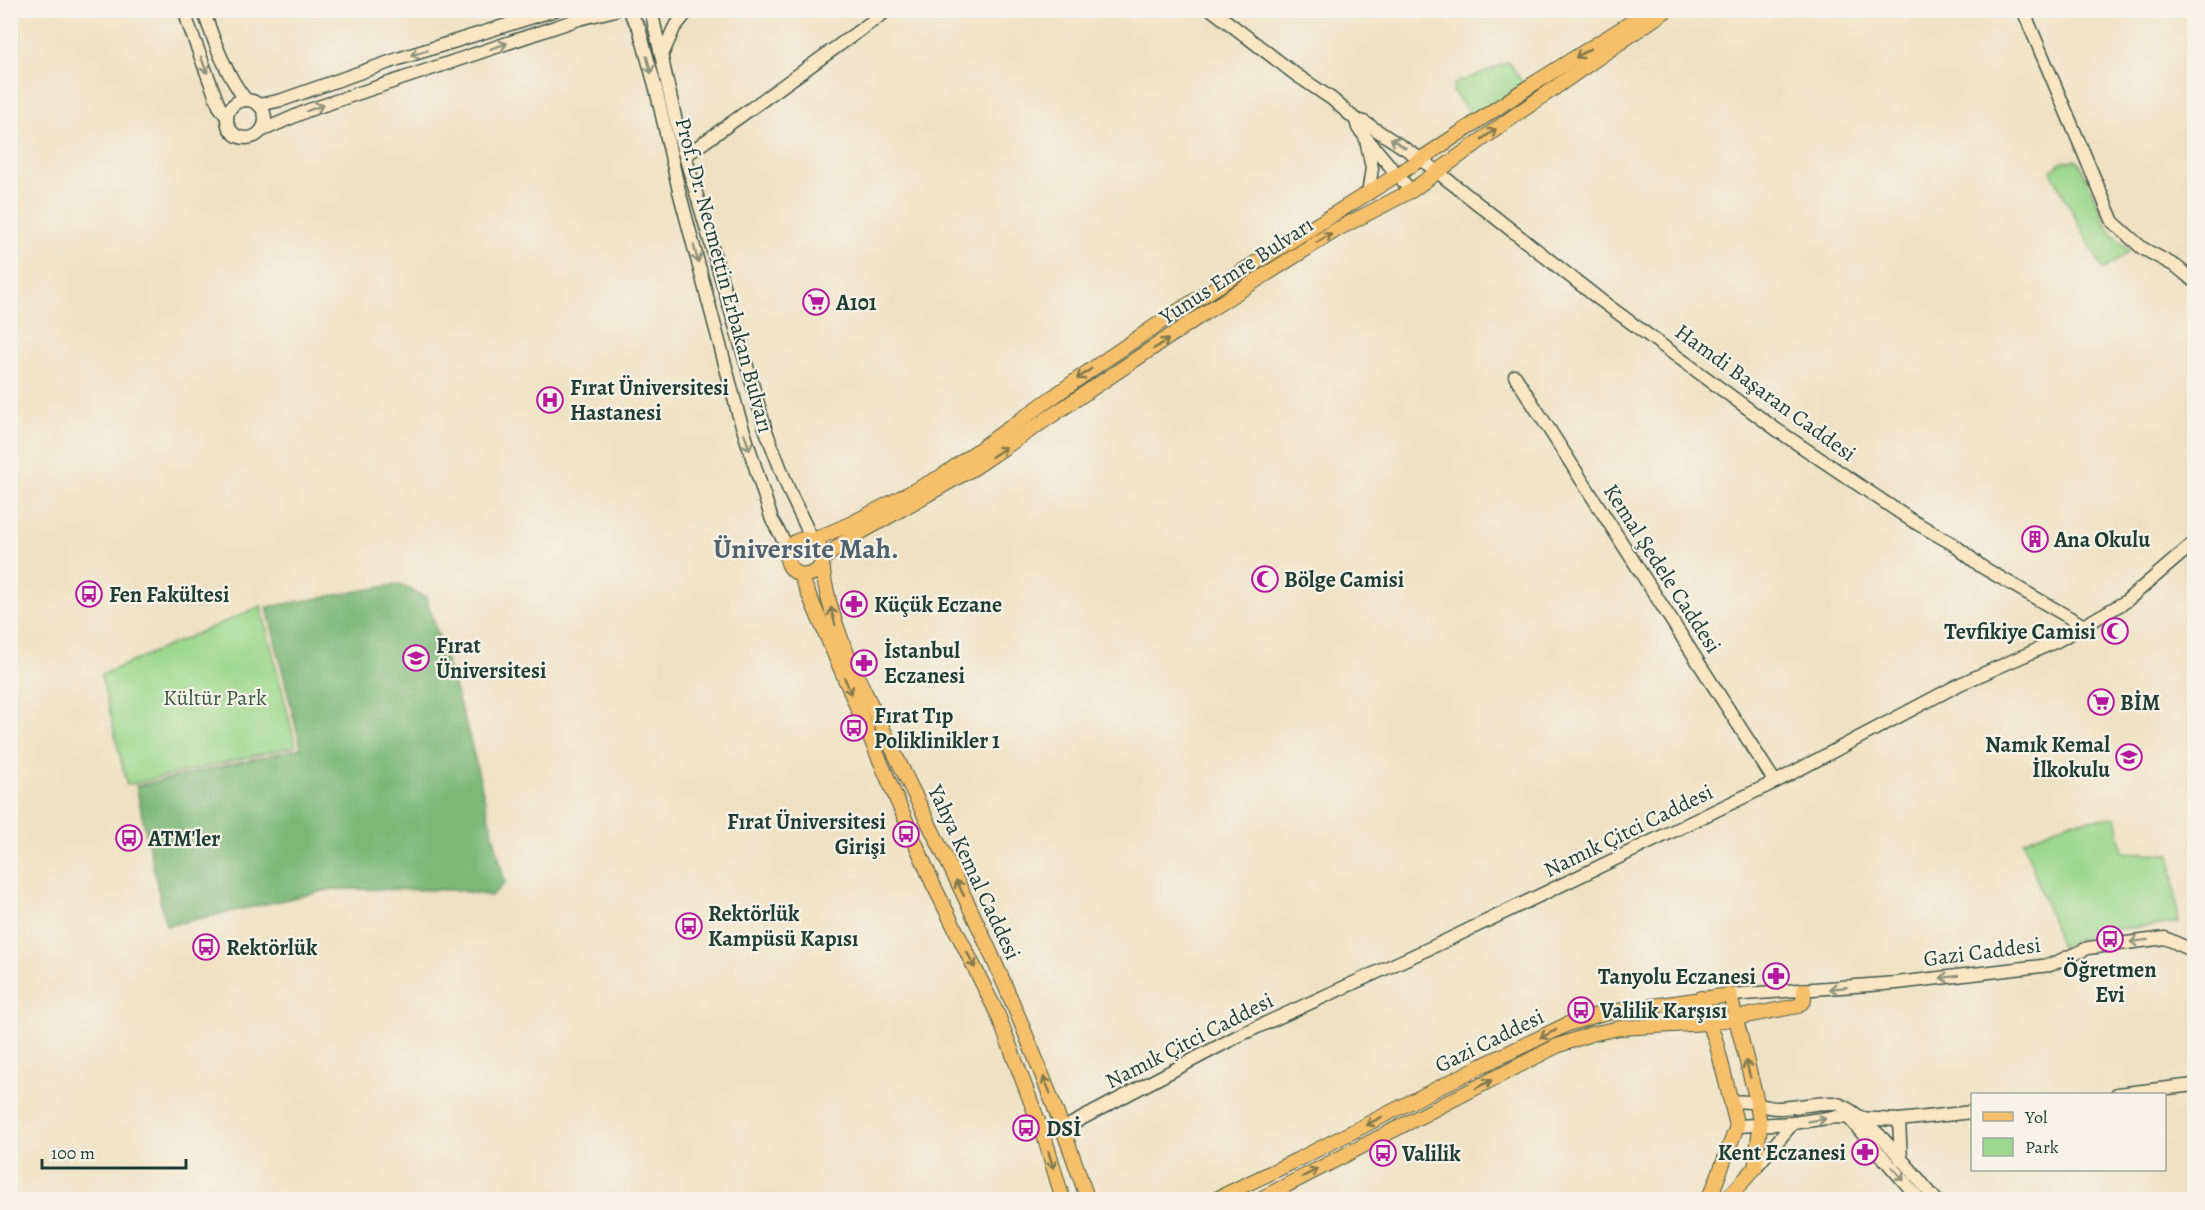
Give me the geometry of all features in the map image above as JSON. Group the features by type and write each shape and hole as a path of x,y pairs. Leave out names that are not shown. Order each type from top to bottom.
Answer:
{"main road":[{"name":"Yunus Emre Bulvarı","path":"813,540 852,523 942,476 969,459 1092,369 1160,323 1397,176 1533,84 1650,10"},
{"name":"Yunus Emre Bulvarı","path":"823,561 844,542 974,468 1203,314 1338,229 1411,191 1667,10"},
{"path":"796,540 813,540 821,547 823,561 811,574 795,572 788,564 786,553 788,548 796,540"},
{"name":"Yahya Kemal Caddesi","path":"823,561 824,579 840,641 978,925 1020,1018 1064,1128 1088,1200"},
{"name":"Yahya Kemal Caddesi","path":"800,574 933,884 998,1015 1045,1139 1063,1200"},
{"name":"Gazi Caddesi","path":"1258,1200 1557,1046 1592,1034 1620,1028 1708,1023 1798,1006 1804,1000 1804,990"},
{"path":"1726,1200 1755,1168 1760,1126 1757,1102 1730,995"},
{"name":"Gazi Caddesi","path":"1214,1200 1299,1160 1480,1066 1568,1024 1603,1013 1730,995"},
{"path":"1701,998 1715,1038 1733,1102 1737,1126 1713,1190 1706,1200"}],"street":[{"path":"185,10 229,127 236,135 247,138 309,110 579,19 615,10"},
{"path":"203,10 238,91 246,100 259,105 282,100 398,59 555,10"},
{"path":"629,10 642,10"},
{"name":"Prof. Dr. Necmettin Erbakan Bulvarı","path":"629,10 639,28 653,79 679,191 738,413 772,520 788,548"},
{"name":"Prof. Dr. Necmettin Erbakan Bulvarı","path":"651,10 685,156 766,431 790,494 813,540"},
{"path":"662,55 674,28 689,10"},
{"path":"685,156 888,10"},
{"path":"1212,10 1295,74 1332,99 1356,120 1358,128 1411,191"},
{"path":"2023,10 2113,222 2142,248 2177,267 2194,281"},
{"path":"227,117 231,107 246,100"},
{"path":"259,105 265,120 261,131"},
{"name":"Hamdi Başaran Caddesi","path":"1356,120 1364,122 1421,159 1599,298 1777,430 1911,520 1953,544 1982,567 2084,626"},
{"path":"1365,136 1372,168 1368,194"},
{"name":"Kemal Şedele Caddesi","path":"1515,376 1775,782"},
{"name":"Namık Çitci Caddesi","path":"1064,1128 1240,1035 1441,943 1775,782 1960,684 2057,641 2125,602 2194,543"},
{"name":"Gazi Caddesi","path":"1730,995 1897,983 2050,965 2088,948 2165,938 2194,951"},
{"path":"2132,1093 2194,1085"},
{"path":"1733,1102 1749,1100 1777,1108 1832,1103 1848,1108 1863,1119 1936,1200"},
{"path":"1737,1126 1793,1123 1834,1117 1899,1120 1971,1112"},
{"path":"1849,1118 1920,1200"},
{"path":"1899,1120 1901,1160"},
{"path":"1755,1168 1793,1123"}],"green space":[{"path":"1509,62 1523,83 1474,119 1453,92 1454,84"},
{"path":"2075,160 2079,162 2109,230 2130,251 2103,270 2051,171 2062,162"},
{"path":"399,584 426,597 468,731 505,883 491,896 456,890 333,889 166,926 136,786 301,748 267,607"},
{"name":"Kültür Park","path":"261,606 296,746 127,785 101,675"},
{"path":"2116,817 2123,852 2170,854 2179,923 2097,931 2061,947 2023,841 2069,822"}],"place":[{"name":"A101","path":"816,302"},
{"name":"Fırat Üniversitesi Hastanesi","path":"550,400"},
{"name":"Ana Okulu","path":"2035,539"},
{"name":"Bölge Camisi","path":"1265,579"},
{"name":"Fen Fakültesi","path":"89,594"},
{"name":"Küçük Eczane","path":"854,604"},
{"name":"Tevfikiye Camisi","path":"2115,631"},
{"name":"Fırat Üniversitesi","path":"416,658"},
{"name":"İstanbul Eczanesi","path":"864,663"},
{"name":"BİM","path":"2101,702"},
{"name":"Fırat Tıp Poliklinikler 1","path":"854,728"},
{"name":"Namık Kemal İlkokulu","path":"2129,757"},
{"name":"Fırat Üniversitesi Girişi","path":"906,834"},
{"name":"ATM'ler","path":"129,838"},
{"name":"Rektörlük Kampüsü Kapısı","path":"689,926"},
{"name":"Öğretmen Evi","path":"2110,939"},
{"name":"Rektörlük","path":"206,947"},
{"name":"Tanyolu Eczanesi","path":"1776,976"},
{"name":"Valilik Karşısı","path":"1581,1010"},
{"name":"DSİ","path":"1026,1128"},
{"name":"Kent Eczanesi","path":"1865,1152"},
{"name":"Valilik","path":"1383,1153"}],"district":[{"name":"Üniversite Mah.","path":"806,548"}]}
